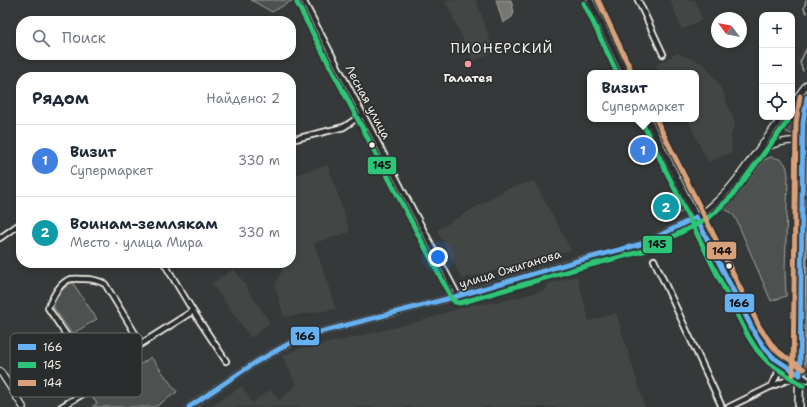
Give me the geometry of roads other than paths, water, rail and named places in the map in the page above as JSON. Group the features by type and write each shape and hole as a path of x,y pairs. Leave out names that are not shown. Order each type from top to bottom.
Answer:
{"main road":[{"path":"800,407 805,165 803,123 807,97"}],"street":[{"path":"590,0 624,70"},
{"path":"638,0 663,54"},
{"name":"Лесная улица","path":"304,1 458,296"},
{"path":"795,100 807,84"},
{"path":"296,139 344,127 363,114"},
{"name":"улица Ожиганова","path":"190,407 256,362 301,337 458,296 576,261 645,243 707,210 727,191 780,120"},
{"path":"649,122 754,332 763,346 774,358 807,380"},
{"path":"754,155 777,143 790,141 803,142"},
{"path":"0,238 16,227"},
{"path":"654,260 722,407"},
{"path":"167,268 226,360"},
{"path":"65,333 48,308 55,293 61,286 68,280 77,279 97,280 105,284 135,333"},
{"path":"142,344 193,310"},
{"path":"770,388 777,376 778,368 774,358"},
{"path":"0,371 10,387"},
{"path":"729,407 800,375"},
{"path":"17,397 23,407"},
{"path":"61,407 78,397"}],"waterway":[{"path":"806,0 804,9 807,13"},
{"path":"803,71 800,62 807,48"}],"place":[{"name":"Галатея","path":"468,64"},
{"name":"Визит","path":"643,150"},
{"name":"Воинам-землякам","path":"666,207"}],"district":[{"name":"ПИОНЕРСКИЙ","path":"502,48"}]}
